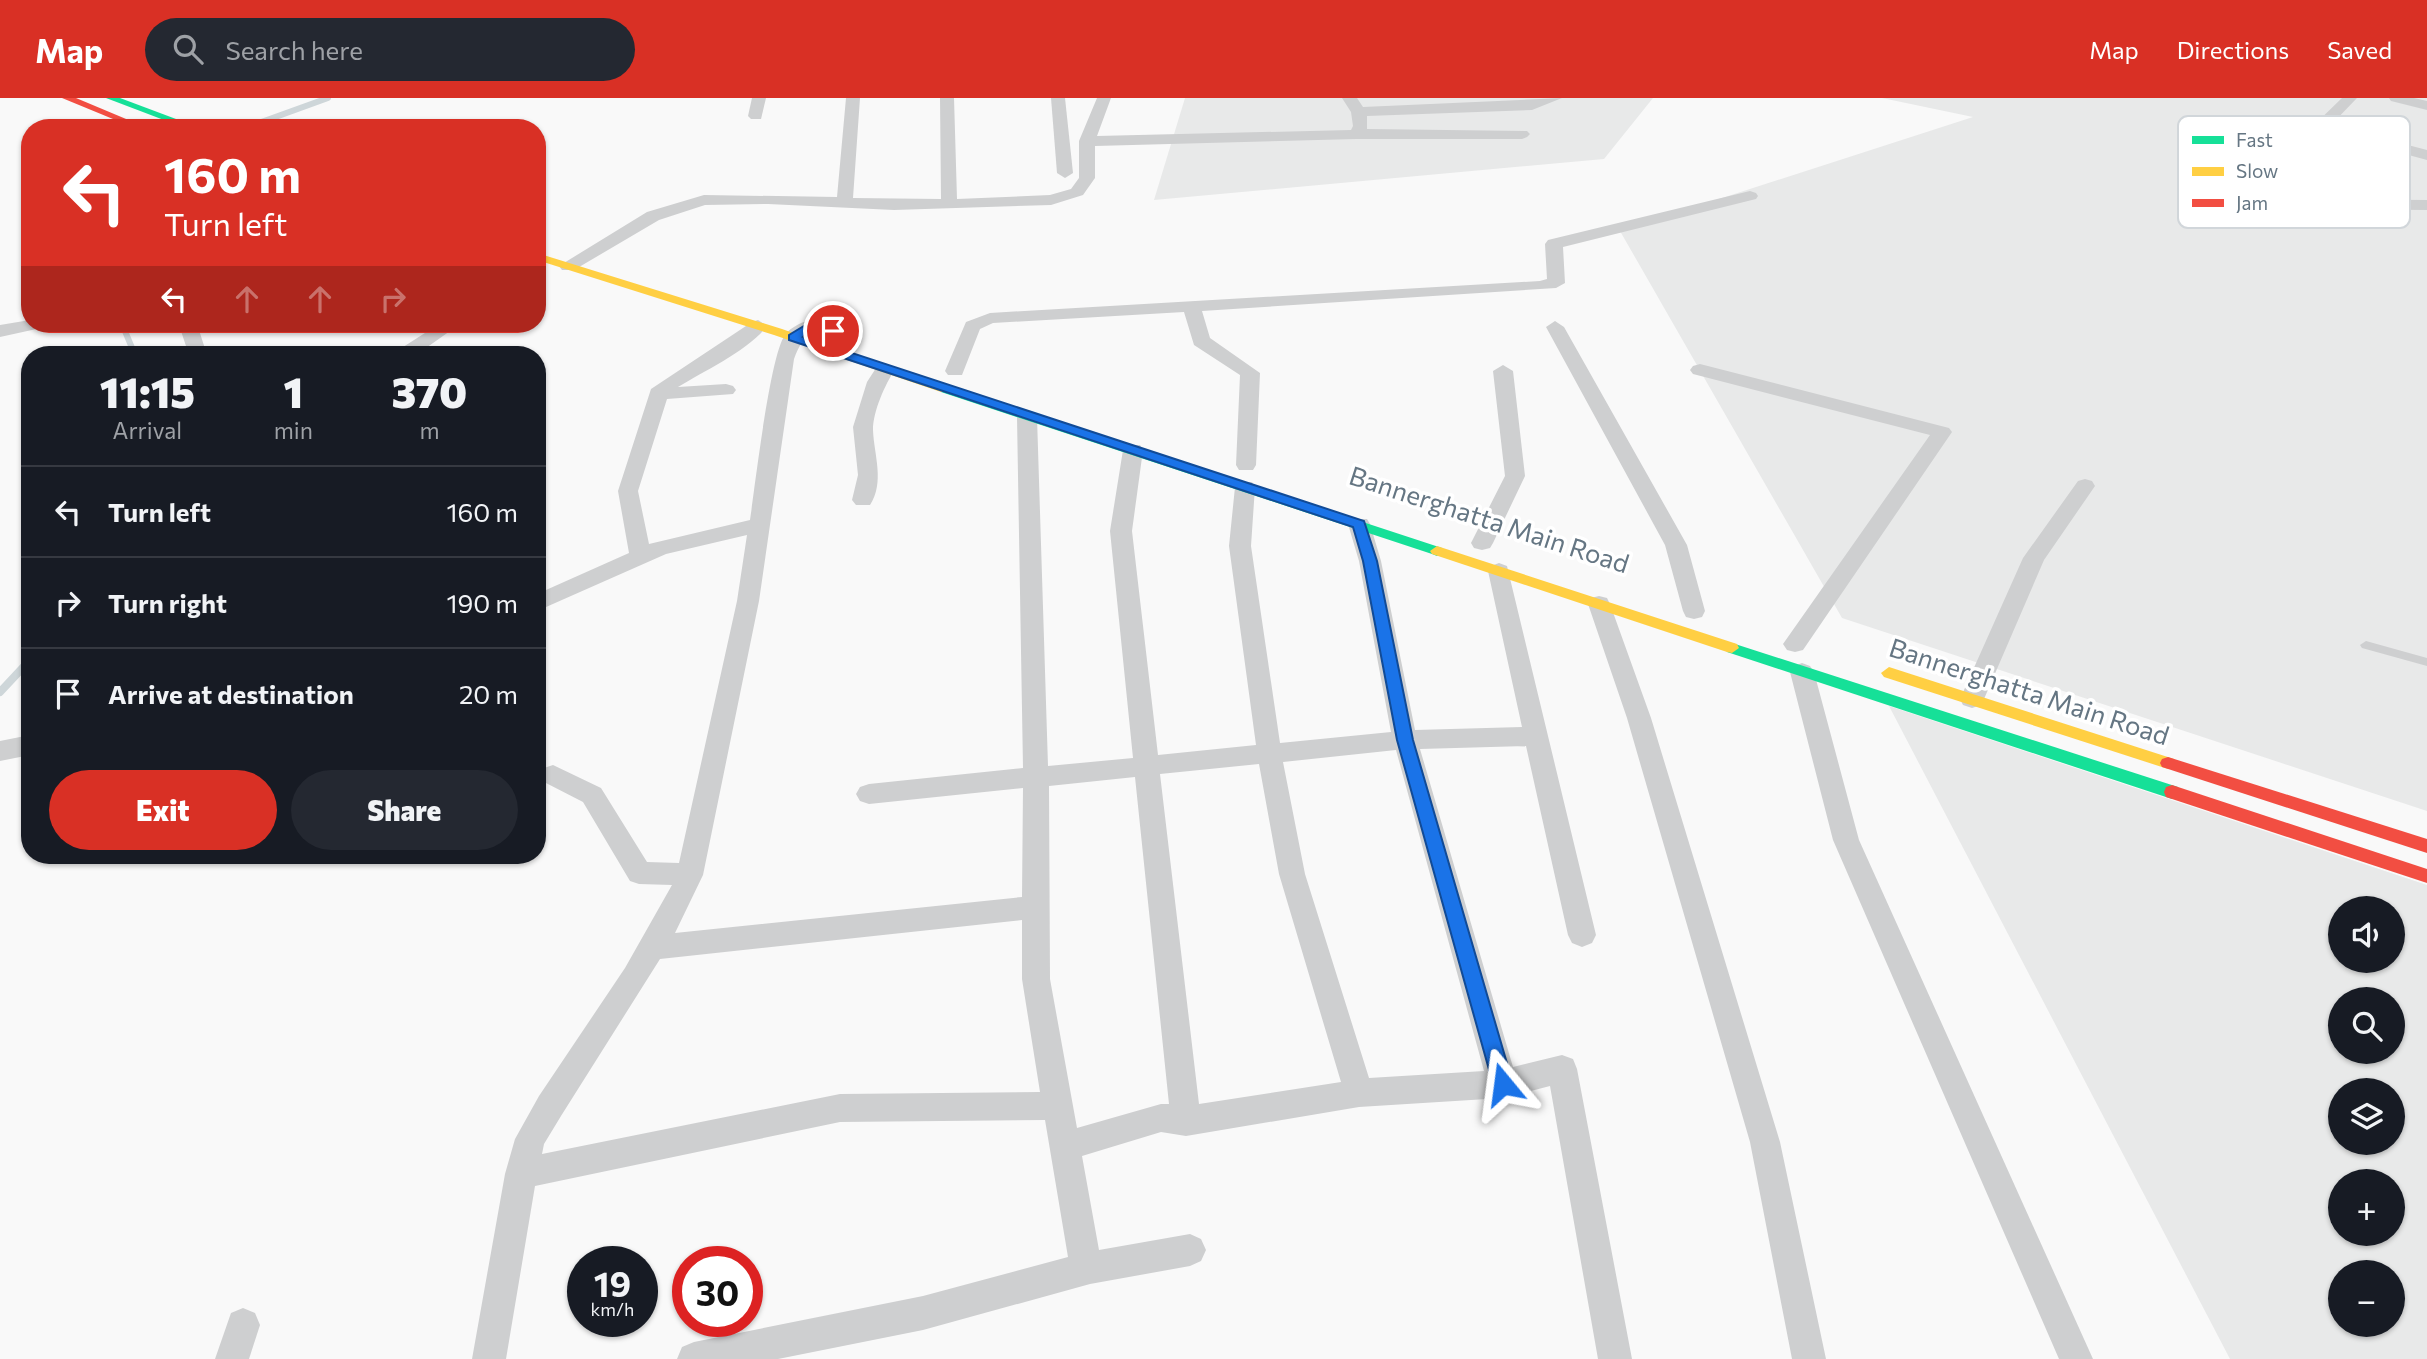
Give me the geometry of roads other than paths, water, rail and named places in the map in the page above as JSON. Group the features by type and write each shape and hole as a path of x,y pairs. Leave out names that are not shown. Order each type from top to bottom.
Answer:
{"main road":[{"path":"67,98 122,119"},
{"path":"111,98 170,119"},
{"path":"581,251 612,261"},
{"path":"546,259 758,326 804,327 886,369 1133,450 1246,471 1359,524 1486,550 1599,604 1797,651 2427,876"},
{"name":"Bannerghatta Main Road","path":"1871,668 2427,846"}],"street":[{"path":"756,117 759,98"},
{"path":"845,202 853,98"},
{"path":"947,98 950,204"},
{"path":"1058,98 1065,173"},
{"path":"568,266 581,251 653,216 704,200 768,198 894,205 950,204 1051,200 1077,192 1087,178 1087,141 1104,98"},
{"path":"1349,98 1359,112 1361,127 1356,134"},
{"path":"1359,112 1532,106 1555,98"},
{"path":"2333,116 2350,98"},
{"path":"2396,98 2427,106"},
{"path":"1087,141 1356,134 1522,134"},
{"path":"2410,150 2427,155"},
{"path":"955,371 972,326 990,318 1540,286 1556,283 1554,244 1750,196"},
{"path":"1192,308 1201,341 1250,373 1240,546 1269,753 1292,874 1359,1093"},
{"path":"641,557 628,491 662,388 742,339 758,326"},
{"path":"0,331 21,327"},
{"path":"489,1359 521,1174 530,1139 611,1016 674,912 690,875 748,601 785,359 804,327"},
{"path":"1555,327 1676,545 1694,611"},
{"path":"418,346 437,333"},
{"path":"863,500 868,475 863,427 877,382 886,369"},
{"path":"1700,370 1942,432 1797,651 1846,840 2076,1359"},
{"path":"1503,371 1515,476 1486,550 1535,736 1582,935"},
{"path":"660,394 726,390"},
{"path":"1027,417 1036,778 1034,907 1038,1006 1088,1268"},
{"path":"1133,450 1121,531 1186,1121"},
{"path":"1972,699 2034,558 2085,486"},
{"path":"1359,524 1370,561 1405,740 1503,1084"},
{"path":"546,599 660,548 759,525"},
{"path":"1599,604 1639,718 1765,1142 1809,1359"},
{"path":"869,794 1405,740 1535,736"},
{"path":"0,751 21,747"},
{"path":"553,775 592,795 639,873 690,875"},
{"path":"652,948 1034,907"},
{"path":"1064,1147 1161,1118 1186,1121 1359,1093 1503,1084 1562,1069 1615,1359"},
{"path":"521,1174 840,1108 1057,1106"},
{"path":"694,1359 923,1313 1088,1268 1190,1250"},
{"path":"232,1359 243,1325"}],"lane":[{"path":"2366,645 2427,662"}],"waterway":[{"path":"270,119 328,98"},
{"path":"126,333 131,346"},
{"path":"0,692 21,670"}]}
